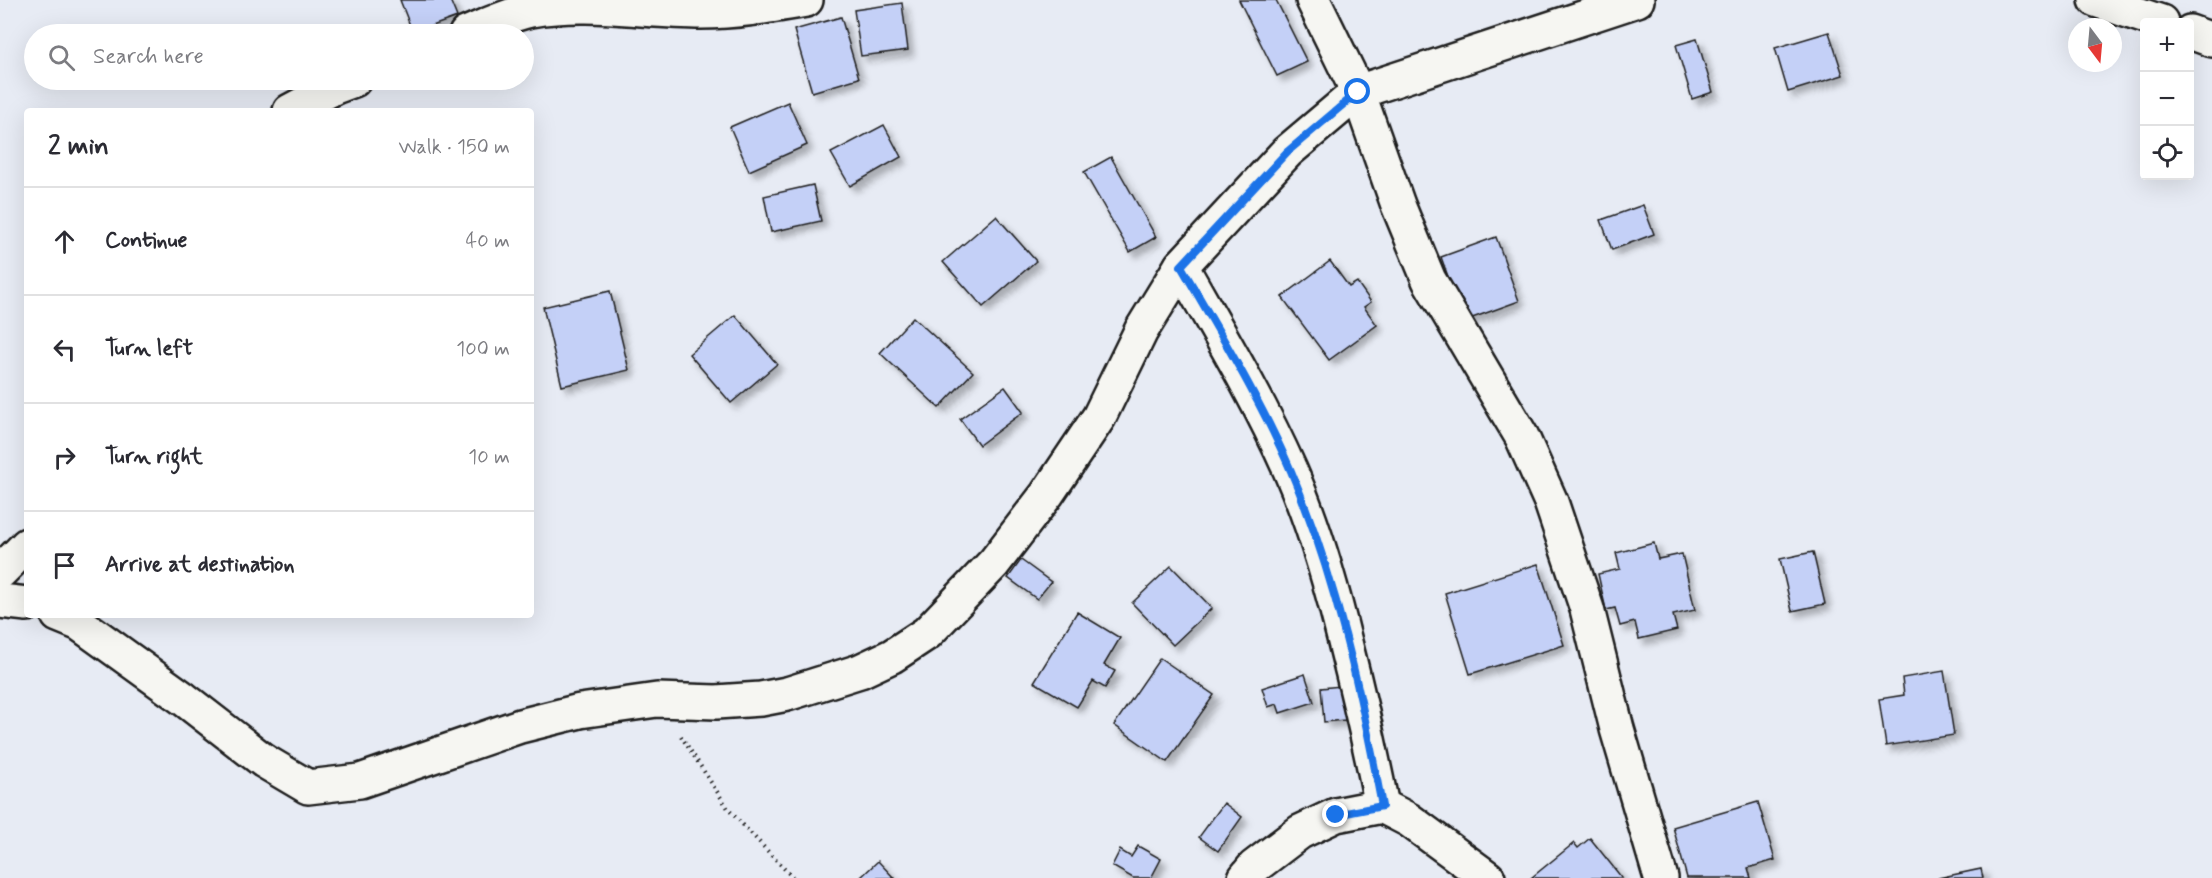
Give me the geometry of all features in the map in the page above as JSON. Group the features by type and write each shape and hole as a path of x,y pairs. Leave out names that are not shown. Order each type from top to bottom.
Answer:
{"street":[{"path":"487,24 531,10 623,7 700,12 750,10 806,0"},
{"path":"1313,0 1358,92 1398,205 1429,279 1522,437 1551,502 1587,609 1617,729 1661,878"},
{"path":"65,618 80,624 184,699 264,761 308,787 360,781 520,726 580,711 657,700 716,702 761,699 787,694 860,671 892,656 927,633 994,563 1099,417 1141,331 1181,266 1287,152 1358,92 1637,0"},
{"path":"2096,0 2149,18"},
{"path":"2194,33 2212,40"},
{"path":"296,108 329,90"},
{"path":"1181,266 1251,392 1290,469 1305,507 1331,586 1361,705 1382,806"},
{"path":"0,572 24,548"},
{"path":"0,601 24,604"},
{"path":"1245,878 1254,867 1300,832 1336,815 1382,806 1408,820 1488,878"}],"path":[{"path":"657,700 729,810 793,878"}],"building":[{"path":"400,0 450,0 457,17 438,24 409,24"},
{"path":"1239,0 1276,0 1307,62 1277,76"},
{"path":"902,3 908,50 861,56 854,10"},
{"path":"841,17 859,78 812,92 794,30"},
{"path":"1829,32 1843,75 1788,92 1775,48"},
{"path":"1697,39 1713,92 1692,99 1676,45"},
{"path":"788,102 807,145 749,171 730,127"},
{"path":"884,125 901,157 850,186 831,153"},
{"path":"1111,157 1156,237 1130,252 1084,172"},
{"path":"813,185 821,221 771,232 764,196"},
{"path":"1643,205 1654,234 1612,250 1601,220"},
{"path":"996,216 1036,261 983,307 943,262"},
{"path":"1496,237 1519,301 1464,321 1441,257"},
{"path":"1330,261 1349,287 1357,282 1371,302 1364,307 1377,325 1329,360 1282,297"},
{"path":"610,291 629,370 562,386 543,307"},
{"path":"735,315 777,364 731,403 689,354"},
{"path":"913,317 973,372 939,408 880,353"},
{"path":"1005,387 1023,412 979,445 960,419"},
{"path":"1654,543 1658,559 1682,554 1695,610 1673,615 1677,630 1639,639 1635,622 1620,626 1615,608 1606,610 1598,574 1620,569 1616,553"},
{"path":"1813,552 1825,604 1792,611 1780,559"},
{"path":"1021,560 1051,582 1037,599 1008,578"},
{"path":"1538,564 1564,645 1470,674 1445,593"},
{"path":"1171,566 1212,608 1173,645 1132,603"},
{"path":"1077,612 1120,638 1104,665 1115,671 1105,688 1093,681 1077,707 1034,682"},
{"path":"1160,658 1214,695 1167,762 1114,725"},
{"path":"1944,671 1954,735 1886,746 1879,699 1904,695 1902,678"},
{"path":"1305,674 1314,702 1280,713 1277,704 1268,707 1262,688"},
{"path":"1341,686 1345,720 1324,722 1321,688"},
{"path":"1758,802 1775,860 1748,868 1751,878 1687,878 1673,827"},
{"path":"1224,803 1242,817 1218,851 1199,837"},
{"path":"1590,838 1622,878 1531,878 1574,843 1578,848"},
{"path":"1138,846 1161,859 1151,878 1133,878 1112,866 1120,850 1131,857"},
{"path":"878,861 894,878 860,878"},
{"path":"1981,869 1983,878 1938,878"}],"route":[{"path":"1336,815 1382,806 1361,705 1328,575 1290,469 1228,349 1181,266 1287,152 1358,92"}]}
